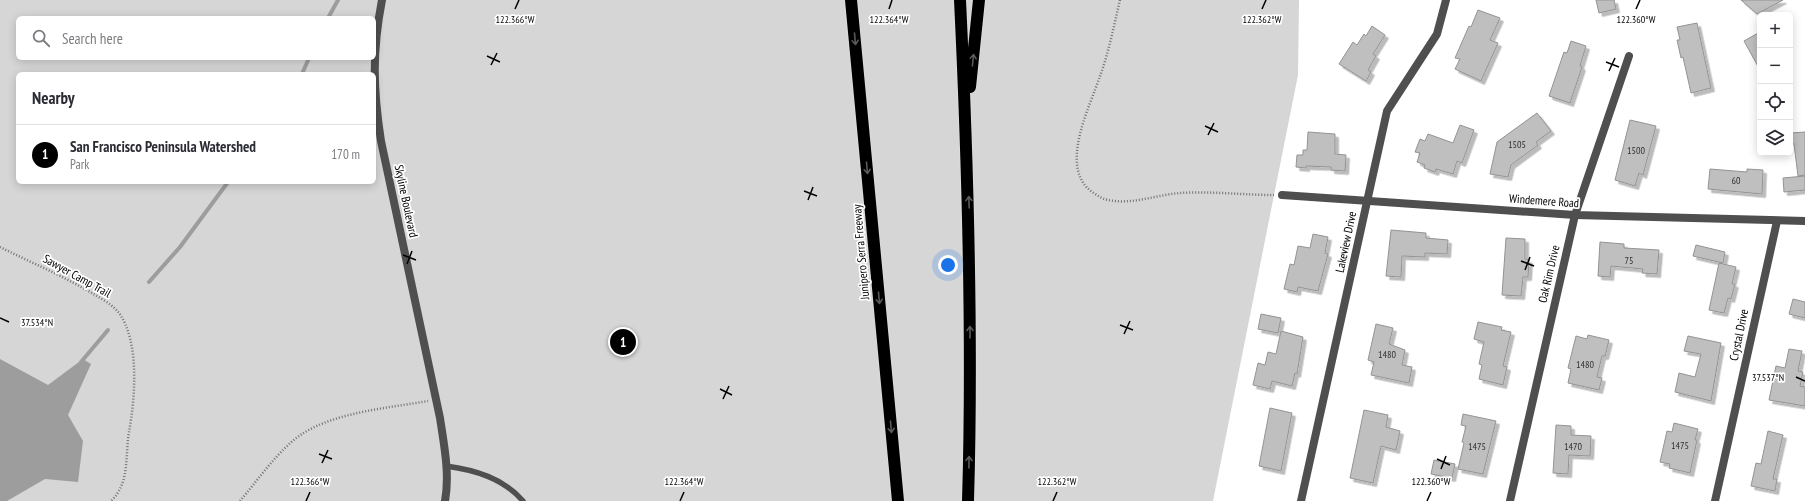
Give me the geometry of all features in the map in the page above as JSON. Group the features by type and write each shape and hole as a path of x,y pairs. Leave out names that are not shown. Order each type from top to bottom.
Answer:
{"highway":[{"name":"Junipero Serra Freeway","path":"851,0 898,501"},
{"path":"960,0 966,126 970,311 968,501"},
{"path":"966,126 979,0"}],"street":[{"name":"Skyline Boulevard","path":"376,38 382,0"},
{"name":"Lakeview Drive","path":"1302,501 1387,111 1437,34 1446,0"},
{"name":"Oak Rim Drive","path":"1510,501 1575,215 1629,56"},
{"name":"Skyline Boulevard","path":"374,60 374,72"},
{"name":"Skyline Boulevard","path":"376,108 381,141 436,399 446,466 445,501"},
{"name":"Windemere Road","path":"1282,195 1575,215 1805,221"},
{"name":"Crystal Drive","path":"1715,501 1777,221"}],"lane":[{"path":"446,466 471,470 485,475 509,489 523,501"}],"path":[{"path":"1120,0 1101,75 1084,120 1079,142 1077,160 1078,174 1083,184 1099,197 1108,200 1124,201 1180,193 1282,195"},
{"name":"Sawyer Camp Trail","path":"0,247 60,275 108,303 118,312 124,321 131,342 133,361 133,411 124,480 111,501"},
{"path":"240,501 283,450 301,434 338,418 436,399"}],"shaded area":[{"path":"0,0 1299,0 1298,75 1213,501 0,501"},
{"path":"0,359 48,385 83,359 91,364 68,415 83,441 78,482 45,479 7,501 0,501"}],"building":[{"path":"1596,0 1614,0 1616,9 1599,13"},
{"path":"1741,0 1783,0 1761,12 1757,12 1757,14"},
{"path":"1478,10 1500,18 1490,40 1498,43 1481,81 1455,69 1460,59 1455,58 1469,26 1471,27"},
{"path":"1697,23 1711,88 1691,93 1683,57 1681,58 1677,40 1680,40 1677,27"},
{"path":"1372,26 1385,35 1373,54 1376,56 1368,70 1371,72 1366,81 1339,64 1353,42 1357,45 1364,34 1366,36"},
{"path":"1757,34 1757,65 1744,41"},
{"path":"1571,41 1586,46 1580,66 1582,67 1570,103 1549,96 1564,52 1567,53"},
{"path":"1537,113 1551,131 1536,142 1538,145 1511,165 1508,177 1490,174 1497,142"},
{"path":"1630,120 1656,126 1643,175 1639,173 1635,186 1615,180"},
{"path":"1460,125 1474,130 1462,163 1457,161 1453,174 1436,169 1435,172 1424,168 1425,165 1417,162 1420,153 1415,152 1420,139 1425,141 1428,134 1453,143"},
{"path":"1308,132 1335,134 1335,154 1346,155 1345,171 1331,170 1331,167 1296,167 1297,155 1303,155 1303,150 1307,150"},
{"path":"1805,132 1805,175 1798,176 1793,144 1793,133"},
{"path":"1710,169 1747,172 1747,169 1763,170 1762,194 1708,189"},
{"path":"1805,176 1805,190 1784,192 1783,178"},
{"path":"1391,230 1426,233 1426,238 1448,240 1447,254 1425,253 1425,257 1402,256 1401,277 1386,276"},
{"path":"1313,234 1328,237 1325,253 1328,254 1318,291 1298,287 1297,292 1284,289 1290,264 1294,265 1298,246 1310,248"},
{"path":"1506,238 1525,239 1525,259 1529,260 1528,277 1523,277 1521,296 1502,295"},
{"path":"1600,242 1624,244 1624,248 1659,250 1657,274 1642,273 1643,269 1611,266 1610,277 1598,276"},
{"path":"1696,245 1725,252 1723,263 1693,256"},
{"path":"1719,263 1736,267 1732,284 1735,284 1731,299 1728,298 1724,313 1709,310"},
{"path":"1793,299 1805,302 1805,318 1789,314"},
{"path":"1261,314 1281,318 1278,333 1258,329"},
{"path":"1478,322 1502,327 1501,330 1511,332 1503,366 1507,367 1503,385 1479,379 1482,365 1479,364 1484,342 1474,339"},
{"path":"1376,324 1393,328 1389,344 1405,350 1402,365 1412,367 1409,383 1371,375 1374,362 1368,360"},
{"path":"1281,331 1303,337 1297,374 1295,373 1292,386 1272,381 1270,389 1253,385 1258,363 1265,365 1268,352 1276,354"},
{"path":"1588,335 1609,340 1605,356 1602,356 1597,377 1602,378 1599,390 1568,383 1571,369 1568,368 1576,336 1587,339"},
{"path":"1688,336 1721,343 1711,401 1675,392 1679,373 1695,377 1701,354 1684,351"},
{"path":"1789,349 1802,351 1798,371 1803,372 1800,386 1805,387 1805,406 1769,400 1776,366 1785,368"},
{"path":"1270,408 1292,413 1281,471 1259,466"},
{"path":"1364,410 1388,415 1386,427 1400,431 1396,450 1381,446 1373,483 1350,478"},
{"path":"1463,414 1496,421 1483,474 1458,469 1466,426 1461,425"},
{"path":"1674,423 1698,429 1690,473 1669,468 1670,464 1660,462 1667,431 1672,432"},
{"path":"1556,425 1571,426 1571,435 1591,436 1590,456 1569,455 1568,474 1553,473"},
{"path":"1768,431 1783,435 1773,479 1777,479 1775,491 1751,486 1756,463 1761,464"},
{"path":"1434,460 1455,464 1452,478 1431,474"}],"waterway":[{"path":"329,16 338,0"},
{"path":"303,72 308,60"},
{"path":"149,282 180,247 227,184"},
{"path":"81,362 108,330"}],"place":[{"name":"San Francisco Peninsula Watershed","path":"623,342"}]}
